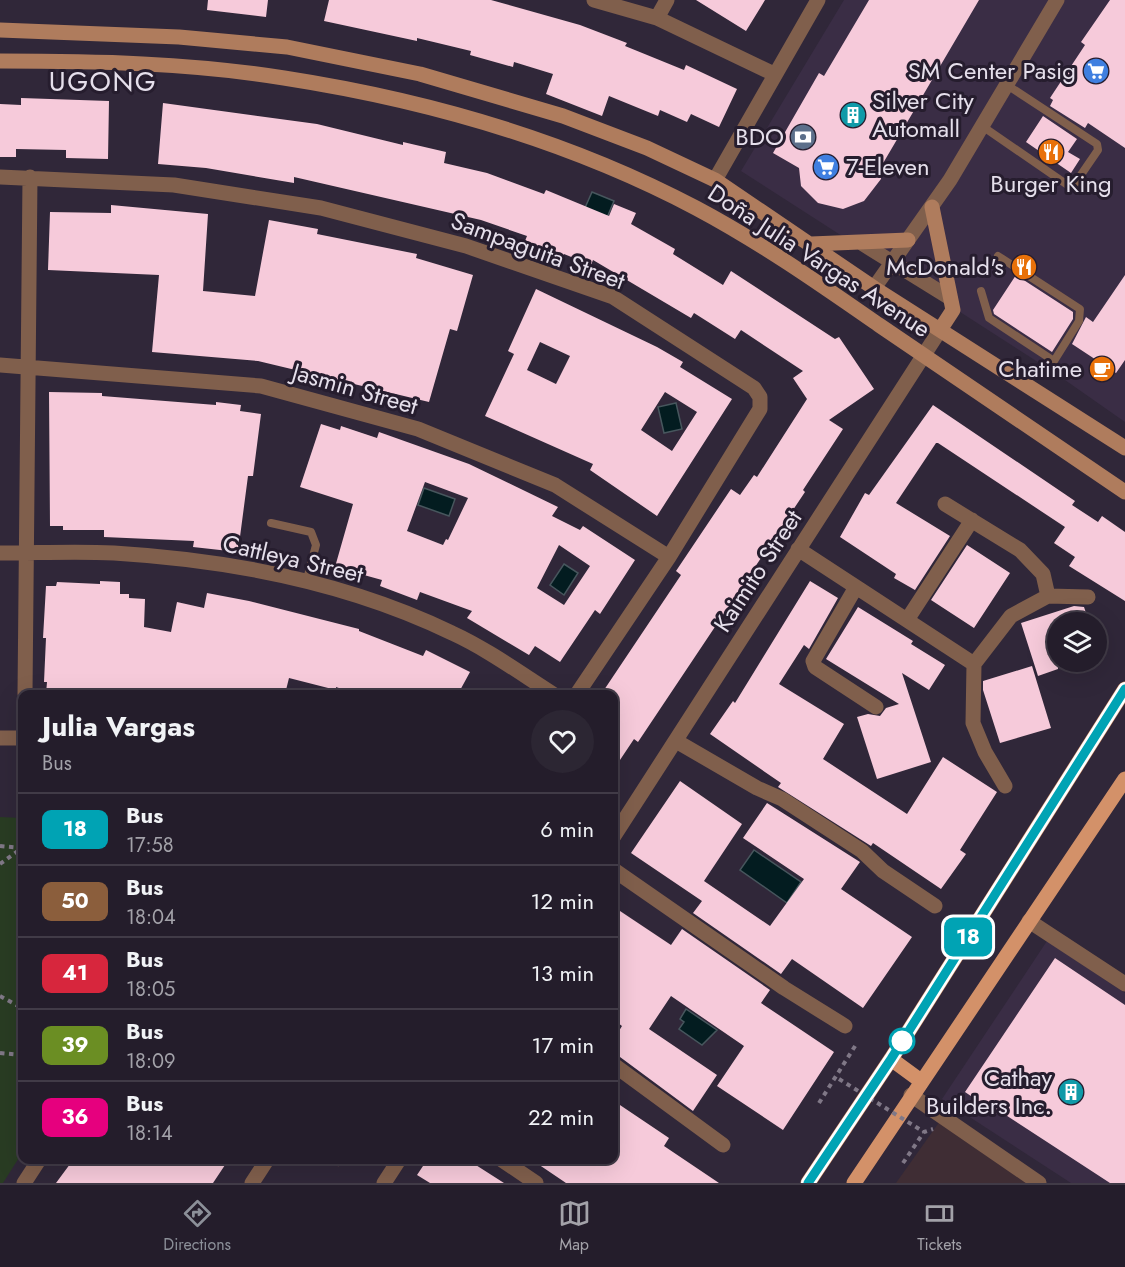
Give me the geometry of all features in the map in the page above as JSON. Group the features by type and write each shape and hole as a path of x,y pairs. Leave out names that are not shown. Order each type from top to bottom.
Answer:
{"main road":[{"name":"Doña Julia Vargas Avenue","path":"0,30 179,37 287,47 420,74 563,116 647,148 715,180 874,288 1125,448"},
{"name":"Doña Julia Vargas Avenue","path":"0,61 178,66 284,77 413,103 552,145 634,177 698,209 793,266 1125,492"},
{"path":"932,207 953,310 940,330"},
{"path":"811,244 863,244 908,240"},
{"path":"808,1183 891,1059 1125,689"},
{"path":"854,1183 1125,779"},
{"path":"891,1059 921,1081"}],"street":[{"path":"594,0 657,18 774,74"},
{"path":"657,18 667,0"},
{"path":"715,180 818,0"},
{"path":"874,288 932,207 1058,0"},
{"name":"Sampaguita Street","path":"0,177 174,185 321,208 466,246 613,297 754,388 760,397 760,409 669,557 580,690"},
{"path":"25,690 30,365 30,177"},
{"path":"863,244 950,298"},
{"name":"Kaimito Street","path":"618,830 940,330"},
{"name":"Jasmin Street","path":"0,364 261,386 418,429 555,486 669,557"},
{"path":"945,504 1020,550 1043,574 1048,596"},
{"path":"907,620 972,520"},
{"path":"798,549 974,664"},
{"name":"Cattleya Street","path":"0,553 111,553 182,558 263,571 379,602 453,633 546,690"},
{"path":"856,587 813,661 815,667 876,707"},
{"path":"1005,786 985,752 974,723 974,664 1011,616 1048,596 1088,597"},
{"path":"0,738 18,738"},
{"path":"676,741 757,788 782,799 862,851 883,871 935,906"},
{"path":"618,873 784,988 845,1026"},
{"path":"1029,921 1125,984"},
{"path":"618,1068 723,1145"},
{"path":"911,1095 1039,1183"},
{"path":"24,1183 36,1164"},
{"path":"252,1183 264,1164"},
{"path":"384,1183 396,1164"},
{"path":"508,1164 536,1183"}],"lane":[{"path":"982,126 1069,186 1074,185 1098,150 1097,144 1007,85"},
{"path":"981,291 989,318 1054,361 1079,321 1080,309 998,256"},
{"path":"271,523 311,532 316,545 306,583"}],"path":[{"path":"0,846 18,848"},
{"path":"0,864 18,851"},
{"path":"0,996 18,1006"},
{"path":"819,1103 857,1043"},
{"path":"0,1053 18,1055"},
{"path":"837,1077 924,1132"},
{"path":"903,1163 924,1132 938,1127"}],"shaded area":[{"path":"844,0 1125,0 1125,422 1055,373 741,171"},
{"path":"592,192 614,201 606,220 584,210"},
{"path":"676,403 682,429 664,433 658,407"},
{"path":"424,488 455,499 449,516 418,505"},
{"path":"564,564 578,573 564,595 550,585"},
{"path":"754,850 801,882 787,903 740,870"},
{"path":"1047,941 1125,993 1125,1183 1071,1183 942,1099"},
{"path":"686,1009 717,1030 702,1045 679,1029 684,1022 680,1019"},
{"path":"940,1121 1030,1183 896,1183"}],"green space":[{"path":"0,817 18,818 18,1159 3,1183 0,1183"}],"building":[{"path":"208,0 268,0 266,17 207,10"},
{"path":"329,0 491,0 580,25 627,43 625,46 684,70 686,65 737,89 719,127 691,114 687,122 660,110 658,116 609,96 602,116 546,94 553,74 514,62 513,67 470,55 471,51 417,38 417,41 324,21"},
{"path":"696,0 765,0 746,31"},
{"name":"Silver City Automall","path":"869,0 979,0 882,165 881,179 864,201 843,209 818,203 801,186 799,168 773,153 819,73 824,76"},
{"name":"SM Center Pasig","path":"1110,0 1125,0 1125,148 1088,123 1085,128 1050,106 1053,100 1050,98 1085,45 1081,42"},
{"path":"21,98 109,101 108,159 66,158 66,150 16,149 16,157 0,157 0,104 21,105"},
{"path":"163,103 317,124 403,145 403,142 446,152 444,163 487,173 544,194 546,190 609,216 614,204 636,213 631,224 675,249 673,254 723,285 731,271 835,339 839,337 874,389 829,420 843,429 803,490 805,492 638,742 634,739 618,763 618,690 604,690 681,575 676,571 731,489 740,495 754,475 757,477 807,399 793,378 803,371 741,330 735,339 694,313 691,318 593,260 591,265 564,254 563,256 525,241 527,236 481,220 294,177 294,183 206,168 158,164"},
{"path":"1043,116 1077,139 1068,152 1080,159 1071,173 1026,142"},
{"path":"111,205 208,214 203,291 255,296 269,220 318,229 317,234 417,254 416,258 473,275 457,331 450,329 429,402 258,361 152,352 159,275 48,270 50,212 111,213"},
{"path":"1016,275 1073,312 1073,319 1052,352 994,314 993,310"},
{"path":"1125,275 1125,360 1116,373 1072,344 1086,317 1093,322"},
{"path":"536,289 657,347 683,362 680,367 732,399 657,516 590,470 593,464 485,416 514,354 508,351","holes":["540,342 570,356 556,384 527,370","665,392 697,412 672,451 641,430"]},
{"path":"49,392 102,393 102,396 216,405 216,402 241,405 240,411 261,414 253,476 248,476 238,552 193,547 194,541 104,537 104,530 63,530 63,526 50,526"},
{"path":"933,405 1075,501 1072,505 1098,522 1102,516 1125,532 1125,601 1069,566 1075,557 1054,543 1065,527 938,443 896,503 950,536 915,590 894,578 896,574 840,537 865,493 869,495"},
{"path":"321,424 340,430 341,426 377,438 379,432 469,464 558,507 552,516 580,530 583,526 635,560 600,614 595,610 560,662 535,646 529,655 467,618 472,611 420,592 417,600 380,586 382,580 335,567 353,504 300,487","holes":["425,482 468,498 448,540 446,539 443,545 407,531","559,545 590,566 564,605 537,588"]},
{"path":"967,545 1010,573 974,628 931,600"},
{"path":"100,581 120,582 120,594 129,594 129,598 145,599 144,627 171,632 177,602 204,608 207,593 249,601 359,629 359,631 423,656 426,650 470,672 460,690 345,690 336,687 336,690 289,678 286,690 46,690 47,682 44,682 46,638 43,638 46,586 56,586 57,582 100,584"},
{"path":"810,581 838,598 809,649 804,645 779,684 844,724 823,759 907,814 943,757 997,792 960,850 966,854 941,889 873,843 871,846 778,787 781,783 710,734 733,701 735,703"},
{"path":"1074,606 1084,607 1086,612 1055,612"},
{"path":"858,607 913,641 911,644 945,665 929,690 902,673 931,762 877,779 857,717 868,714 880,716 886,708 899,704 826,659"},
{"path":"1047,615 1047,672 1049,672 1038,676 1021,623"},
{"path":"1032,666 1051,728 1000,743 983,690 983,681"},
{"path":"680,781 742,824 704,881 770,926 804,879 743,838 767,803 860,862 841,889 912,937 863,1008 792,959 781,974 693,913 702,901 631,853"},
{"path":"618,910 671,945 682,929 770,990 761,1003 834,1052 783,1130 717,1086 744,1046 671,996 649,1029 717,1075 693,1111 618,1056 618,1032 622,1026 618,1023"},
{"path":"1055,958 1125,1005 1125,1183 1110,1183 1001,1112 999,1115 965,1092"},
{"path":"618,1104 669,1138 664,1146 719,1183 566,1183 538,1164 618,1164"},
{"path":"70,1164 225,1165 213,1183 56,1183"},
{"path":"424,1164 474,1164 504,1183 430,1183 417,1175"}],"bus line":[{"name":"18","path":"808,1183 891,1059 1125,689"}],"place":[{"name":"SM Center Pasig","path":"1096,71"},
{"name":"Silver City Automall","path":"853,115"},
{"name":"BDO","path":"803,137"},
{"name":"Burger King","path":"1051,152"},
{"name":"7-Eleven","path":"826,167"},
{"name":"McDonald's","path":"1024,267"},
{"name":"Chatime","path":"1102,369"},
{"name":"Cathay Builders Inc.","path":"1071,1092"}],"district":[{"name":"UGONG","path":"103,82"}]}
